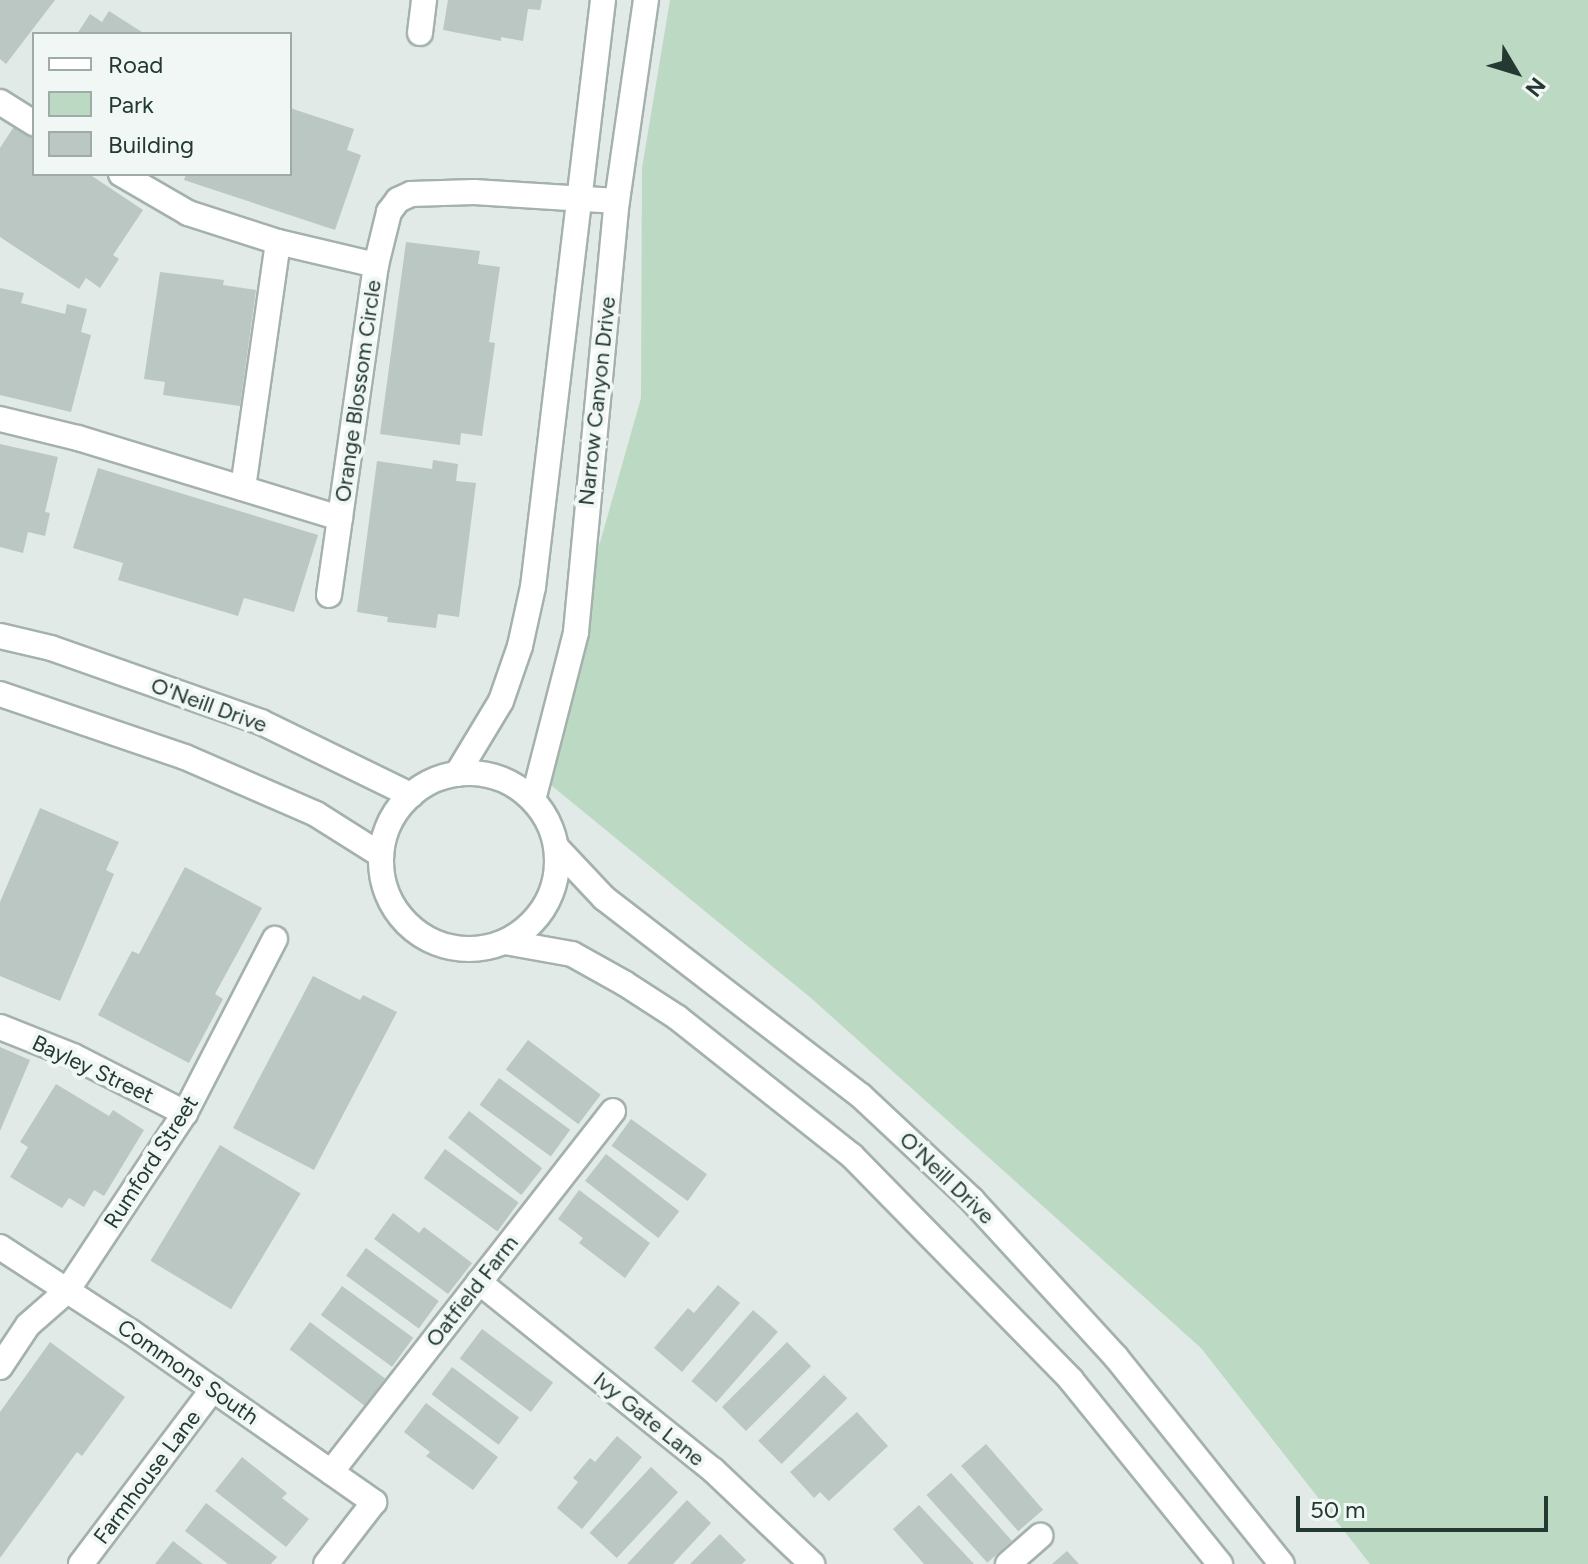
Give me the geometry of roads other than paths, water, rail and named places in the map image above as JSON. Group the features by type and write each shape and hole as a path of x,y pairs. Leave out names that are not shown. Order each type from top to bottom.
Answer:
{"street":[{"path":"420,33 424,0"},
{"name":"Narrow Canyon Drive","path":"457,774 501,701 520,646 533,587 603,0"},
{"name":"Narrow Canyon Drive","path":"533,800 576,632 617,201 646,0"},
{"path":"0,102 32,122"},
{"name":"Orange Blossom Circle","path":"124,176 188,213 278,242 376,265"},
{"name":"Orange Blossom Circle","path":"329,595 376,265 389,212 398,200 411,194 474,192 617,201"},
{"path":"243,488 278,242"},
{"name":"Orange Blossom Circle","path":"0,419 340,518"},
{"name":"O'Neill Drive","path":"0,636 51,648 261,722 411,795 432,781 457,774 484,774 511,783 533,800 549,822 557,848 604,898 861,1096 972,1200 1116,1357 1282,1564"},
{"path":"0,694 185,757 316,814 381,855"},
{"path":"411,795 395,812 381,855 384,885 397,913 418,933 446,947 475,949 505,942 529,926 547,903 556,876 557,848"},
{"name":"Rumford Street","path":"0,1367 28,1325 67,1291 185,1113 275,939"},
{"path":"505,942 572,954 624,983 678,1018 852,1156 1071,1380 1220,1564"},
{"name":"Bayley Street","path":"0,1027 73,1056 185,1113"},
{"name":"Oatfield Farm","path":"331,1472 613,1111"},
{"name":"Commons South","path":"0,1247 213,1389 374,1502 326,1564"},
{"name":"Ivy Gate Lane","path":"479,1282 713,1470 812,1564"},
{"name":"Farmhouse Lane","path":"81,1564 213,1389"},
{"path":"1008,1564 1040,1536"}]}
